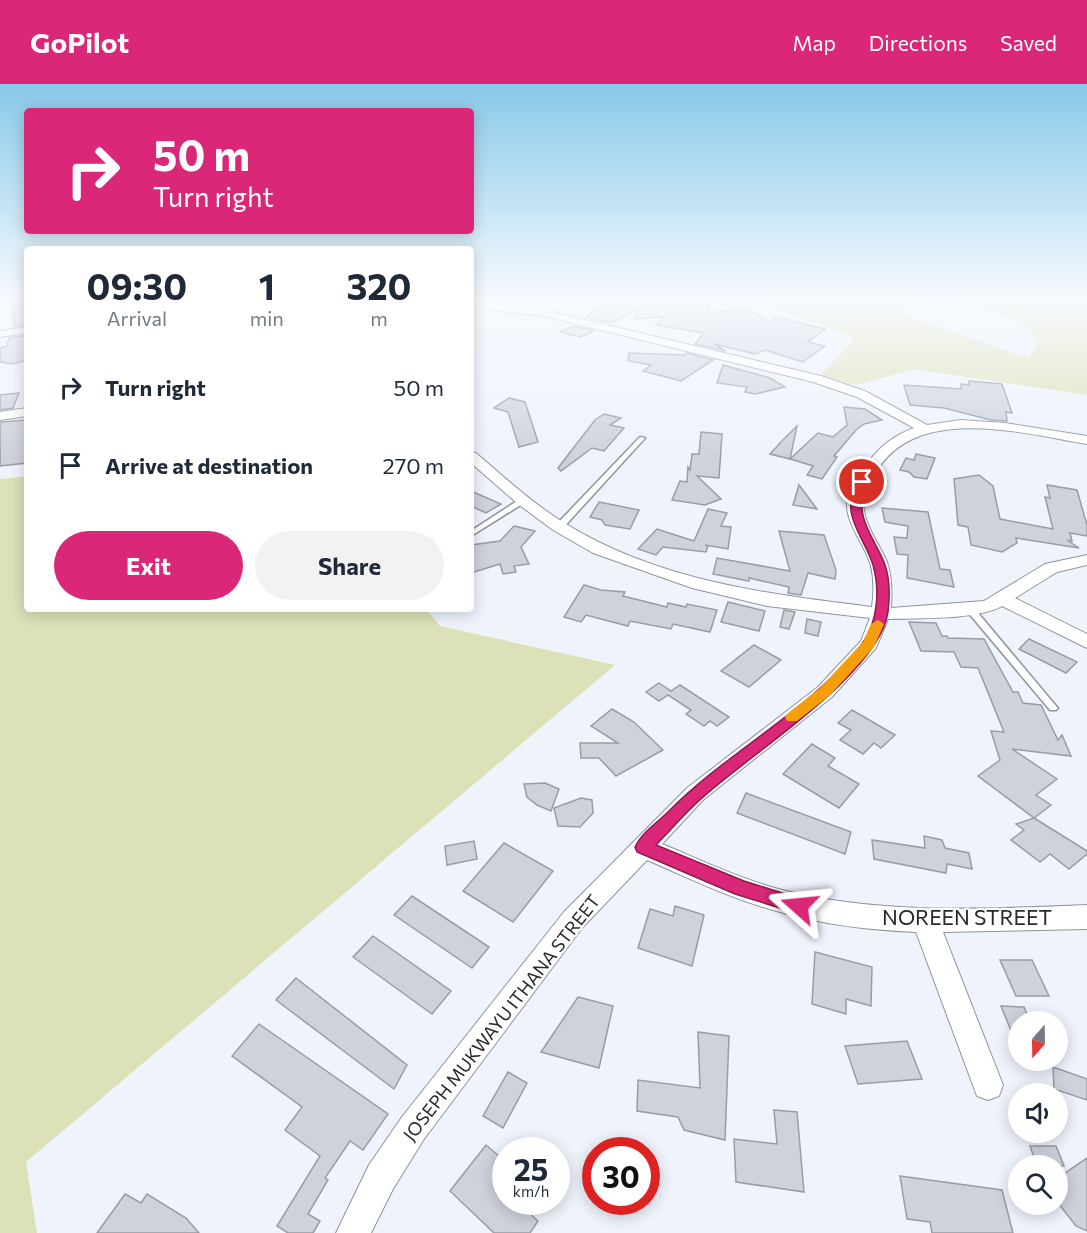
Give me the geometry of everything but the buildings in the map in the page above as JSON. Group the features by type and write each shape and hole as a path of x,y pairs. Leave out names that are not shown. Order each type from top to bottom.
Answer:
{"street":[{"path":"704,352 847,388 874,399 925,429"},
{"path":"0,416 24,412"},
{"name":"JOSEPH MUKWAYU ITHANA STREET","path":"353,1233 381,1177 446,1084 573,920 695,794 825,692 869,644 882,614 884,589 879,564 859,524 855,497 862,482 884,450 906,436 925,429 961,424 1087,440"},
{"path":"474,459 523,501 559,527 599,549 692,583 767,600 882,614 970,609 989,606 1003,599 1026,582 1051,568 1087,560"},
{"path":"1003,599 1087,642"},
{"name":"NOREEN STREET","path":"643,847 741,888 799,906 853,916 926,922 1087,917"},
{"path":"926,922 988,1085"}],"lane":[{"path":"559,527 642,438"},
{"path":"474,532 523,501"},
{"path":"970,609 1053,708"}],"green space":[{"path":"842,352 1011,352 1029,358 1033,352 1087,352 1087,395 914,369 856,385 821,375"},
{"path":"24,476 24,612 428,612 440,626 615,665 26,1162 37,1233 0,1233 0,479"}],"slow traffic":[{"path":"792,717 825,692 869,644 878,624"}],"route":[{"path":"799,906 741,888 643,847 695,794 825,692 869,644 882,614 884,589 879,564 859,524 856,511 855,497 862,482"}]}
